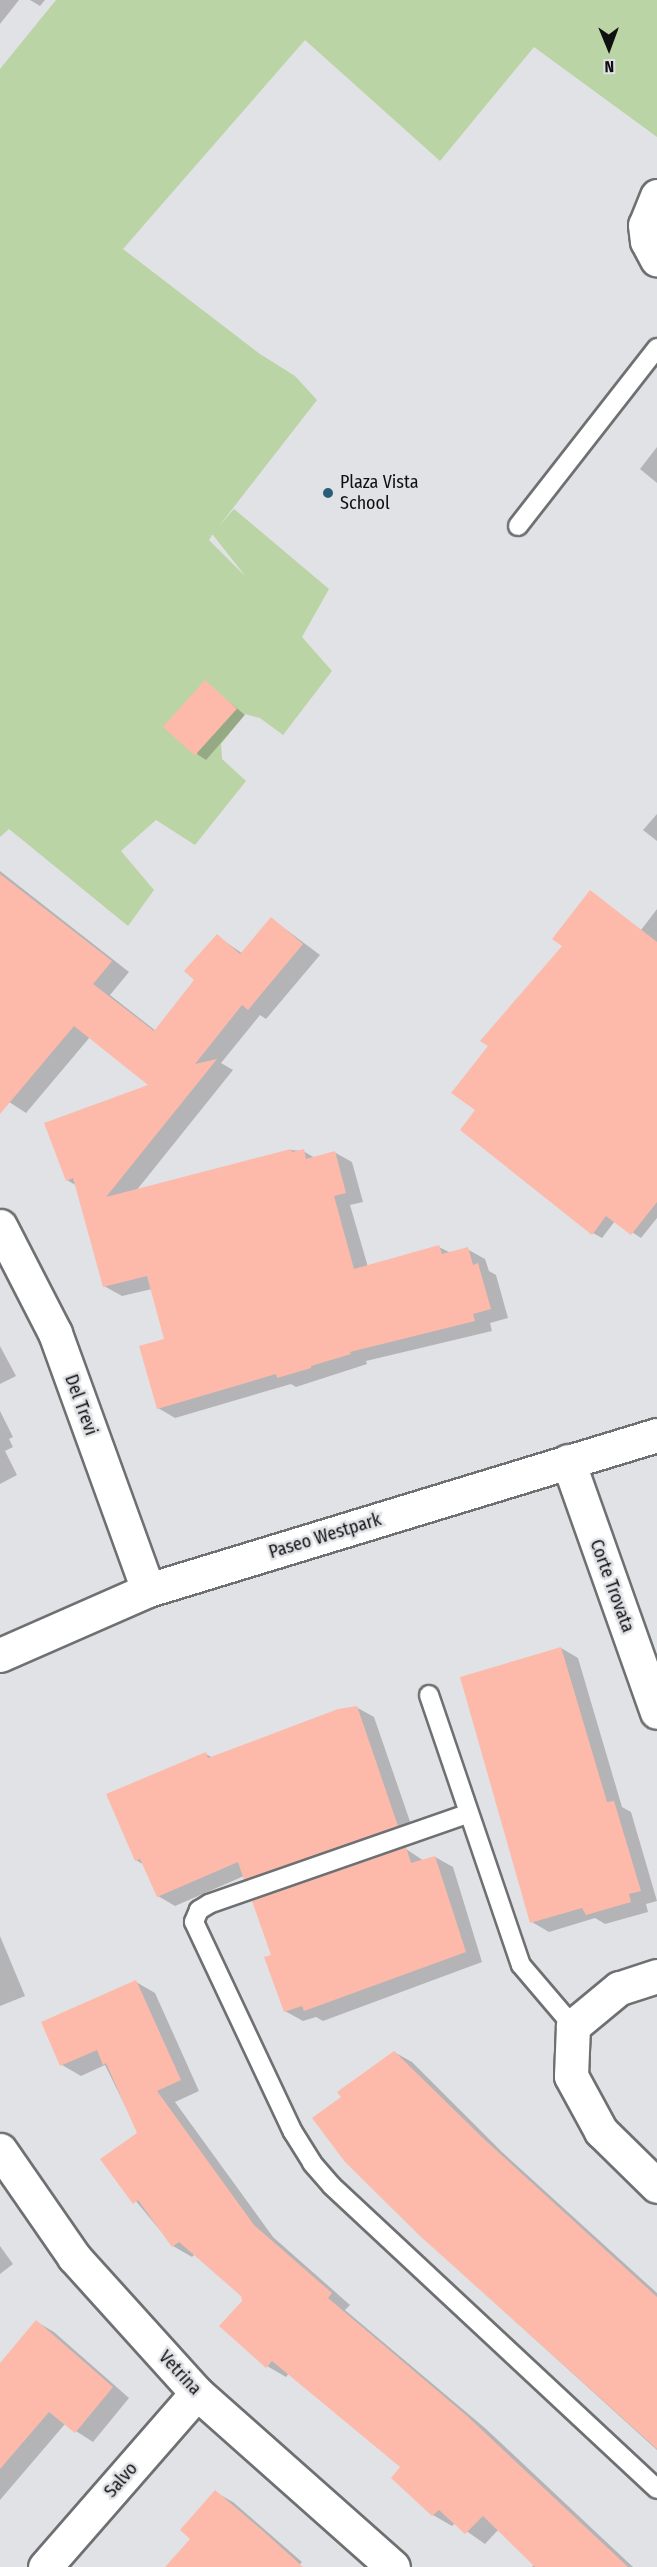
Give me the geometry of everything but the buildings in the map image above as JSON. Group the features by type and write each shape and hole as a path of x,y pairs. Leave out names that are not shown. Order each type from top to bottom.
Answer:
{"street":[{"path":"657,196 645,225 647,241 657,260"},
{"name":"Del Trevi","path":"0,1227 55,1333 148,1590"},
{"name":"Paseo Westpark","path":"0,1656 148,1590 657,1435"},
{"name":"Corte Trovata","path":"568,1461 657,1712"},
{"path":"657,1976 619,1988 573,2026 570,2076 601,2131 657,2186"},
{"name":"Vetrina","path":"0,2150 74,2257 197,2393 393,2567"},
{"name":"Salvo","path":"45,2567 197,2393"}],"lane":[{"path":"518,526 657,348"},
{"path":"429,1695 467,1814 521,1965 573,2026"},
{"path":"467,1814 209,1904 199,1910 194,1922 293,2132 312,2163 332,2186 657,2489"}],"green space":[{"path":"56,0 657,0 657,137 534,47 440,161 305,40 123,249 260,354 295,376 317,400 219,526 234,509 329,589 302,637 332,671 283,735 260,718 245,714 221,744 222,759 246,781 195,845 156,820 121,851 154,890 128,926 9,829 0,837 0,69","holes":["213,535 246,577 209,540"]}],"place":[{"name":"Plaza Vista School","path":"328,493"}]}
